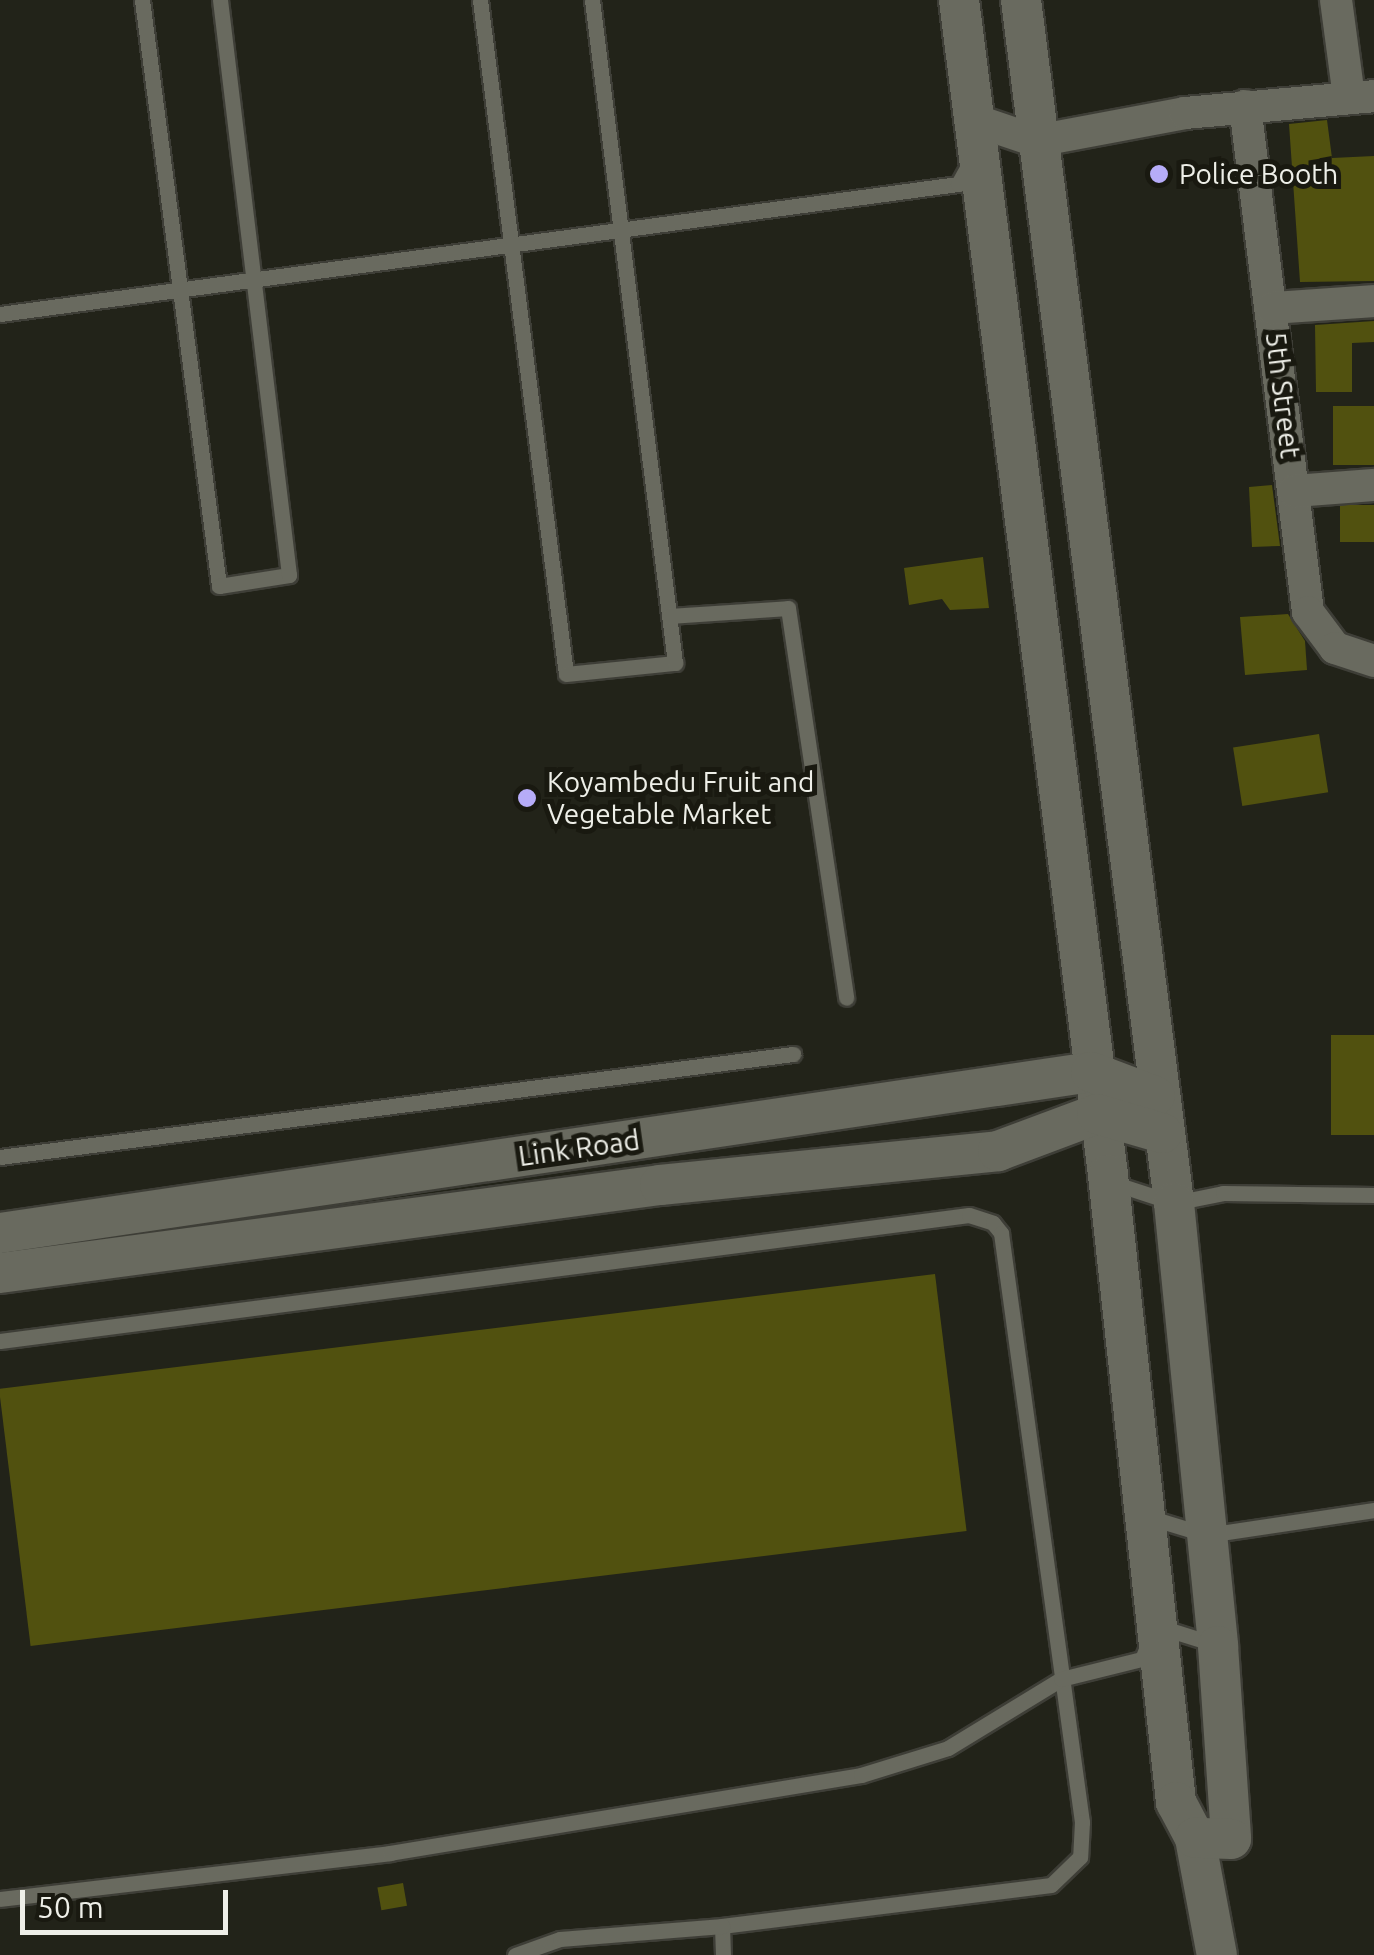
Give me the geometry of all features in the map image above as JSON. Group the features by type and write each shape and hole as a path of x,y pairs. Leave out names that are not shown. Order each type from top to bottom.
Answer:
{"street":[{"path":"959,0 1096,1114 1109,1182 1176,1802 1195,1838 1218,1955"},
{"path":"1020,0 1159,1114 1174,1203 1218,1646 1231,1840 1195,1838"},
{"path":"975,135 1036,141 1245,106 1362,97 1336,0"},
{"name":"5th Street","path":"1245,106 1308,612 1335,648 1367,661"},
{"path":"1272,308 1374,301"},
{"path":"1294,490 1374,485"},
{"name":"Link Road","path":"0,1233 1091,1072 1159,1114"},
{"path":"0,1273 660,1185 998,1152 1096,1114 1159,1114"}],"lane":[{"path":"142,0 219,586 289,575 220,0"},
{"path":"480,0 566,674 675,663 592,0"},
{"path":"0,314 958,184 975,135"},
{"path":"670,616 788,608 846,998"},
{"path":"0,1157 792,1054"},
{"path":"1109,1182 1174,1203 1223,1193 1374,1195"},
{"path":"0,1342 984,1218 1001,1232 1082,1832 1080,1857 1052,1885 722,1926 560,1940 516,1955"},
{"path":"1143,1516 1207,1535 1374,1510"},
{"path":"0,1899 390,1853 861,1774 948,1748 1061,1679 1142,1659 1156,1625 1218,1646"},
{"path":"722,1926 722,1955"}],"building":[{"path":"1327,120 1332,158 1374,156 1374,281 1300,282 1289,124"},
{"path":"1374,321 1374,342 1352,343 1352,392 1316,392 1315,325"},
{"path":"1333,406 1374,406 1374,465 1333,465"},
{"path":"1272,485 1280,546 1252,547 1249,487"},
{"path":"1340,505 1374,505 1374,542 1340,542"},
{"path":"983,557 989,608 950,610 942,599 909,605 904,568"},
{"path":"1288,614 1305,641 1307,670 1245,675 1240,617"},
{"path":"1319,734 1328,792 1242,806 1233,748"},
{"path":"1331,1035 1374,1035 1374,1135 1331,1135"},
{"path":"935,1274 967,1531 31,1646 0,1389"},
{"path":"403,1883 407,1906 381,1910 377,1888"}],"place":[{"name":"Police Booth","path":"1159,174"},
{"name":"Koyambedu Fruit and Vegetable Market","path":"527,798"}]}
